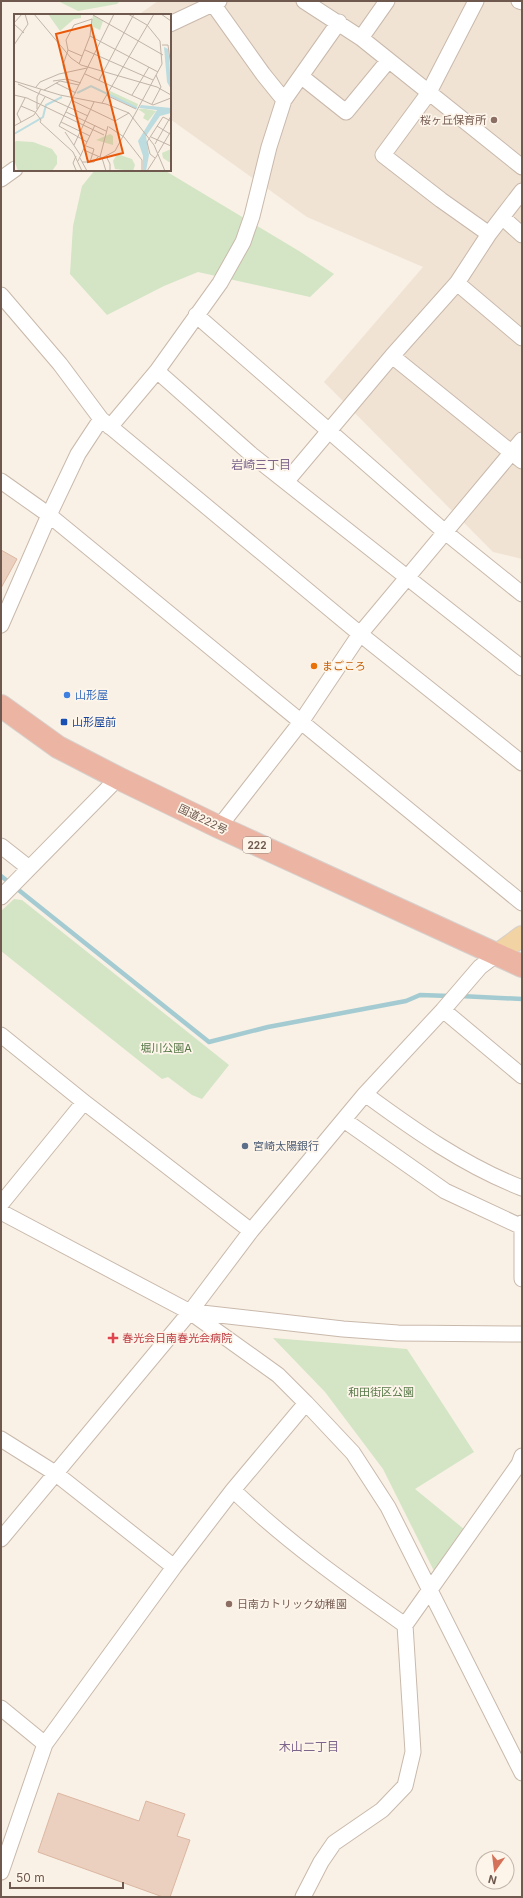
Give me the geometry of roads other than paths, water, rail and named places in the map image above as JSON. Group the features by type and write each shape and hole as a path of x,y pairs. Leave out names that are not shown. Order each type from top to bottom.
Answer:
{"highway":[{"name":"国道222号","path":"1,706 58,747 118,778 219,827 522,966"}],"main road":[{"path":"496,955 522,936"}],"street":[{"path":"304,1 339,22 428,94 522,166"},
{"path":"360,38 387,1"},
{"path":"476,1 428,94 383,155 440,200 489,234"},
{"path":"171,24 216,2 263,74 284,100"},
{"path":"1,625 49,515 78,454 105,423 157,371 220,283 243,242 252,216 269,147 284,100 302,77 339,22"},
{"path":"302,77 346,112 388,61"},
{"path":"1,179 14,170"},
{"path":"286,482 392,356 457,283 489,234 522,191"},
{"path":"502,217 522,235"},
{"path":"457,283 522,338"},
{"path":"1,295 60,364 105,423 360,634 522,763"},
{"path":"196,315 445,532 522,594"},
{"path":"392,356 517,457"},
{"path":"157,371 253,456 522,668"},
{"path":"219,827 301,722 360,634 445,532 517,457 522,440"},
{"path":"1,481 49,515 522,903"},
{"path":"1,898 118,778"},
{"path":"1,846 25,872"},
{"path":"1,1539 190,1312 251,1231 365,1094 443,1010 480,967 496,955"},
{"path":"443,1010 522,1076"},
{"path":"1,1035 84,1102 251,1231"},
{"path":"365,1094 428,1138 466,1161 522,1188"},
{"path":"1,1204 84,1102"},
{"path":"344,1120 445,1191 522,1225 522,1279"},
{"path":"1,1212 190,1312 278,1374 306,1403 353,1454 388,1507 522,1773"},
{"path":"190,1312 342,1329 398,1333 522,1334"},
{"path":"1,1872 45,1744 174,1567 233,1490 306,1403"},
{"path":"1,1439 55,1473 174,1567"},
{"path":"302,1897 321,1862 334,1843 382,1810 405,1786 414,1752 405,1625 519,1464 522,1456"},
{"path":"233,1490 267,1523 354,1590 405,1625"},
{"path":"1,1708 45,1744"}],"waterway":[{"path":"1,876 209,1042 268,1027 406,1001 420,995 450,996"},
{"path":"460,996 522,999"}],"place":[{"name":"桜ヶ丘保育所","path":"494,120"},
{"name":"まごころ","path":"314,666"},
{"name":"山形屋","path":"67,695"},
{"name":"山形屋前","path":"64,722"},
{"name":"宮崎太陽銀行","path":"245,1146"},
{"name":"春光会日南春光会病院","path":"113,1338"},
{"name":"日南カトリック幼稚園","path":"229,1604"}],"district":[{"name":"岩崎三丁目","path":"261,465"},
{"name":"木山二丁目","path":"309,1747"}],"park label":[{"name":"堀川公園A","path":"166,1048"},
{"name":"和田街区公園","path":"381,1392"}]}
